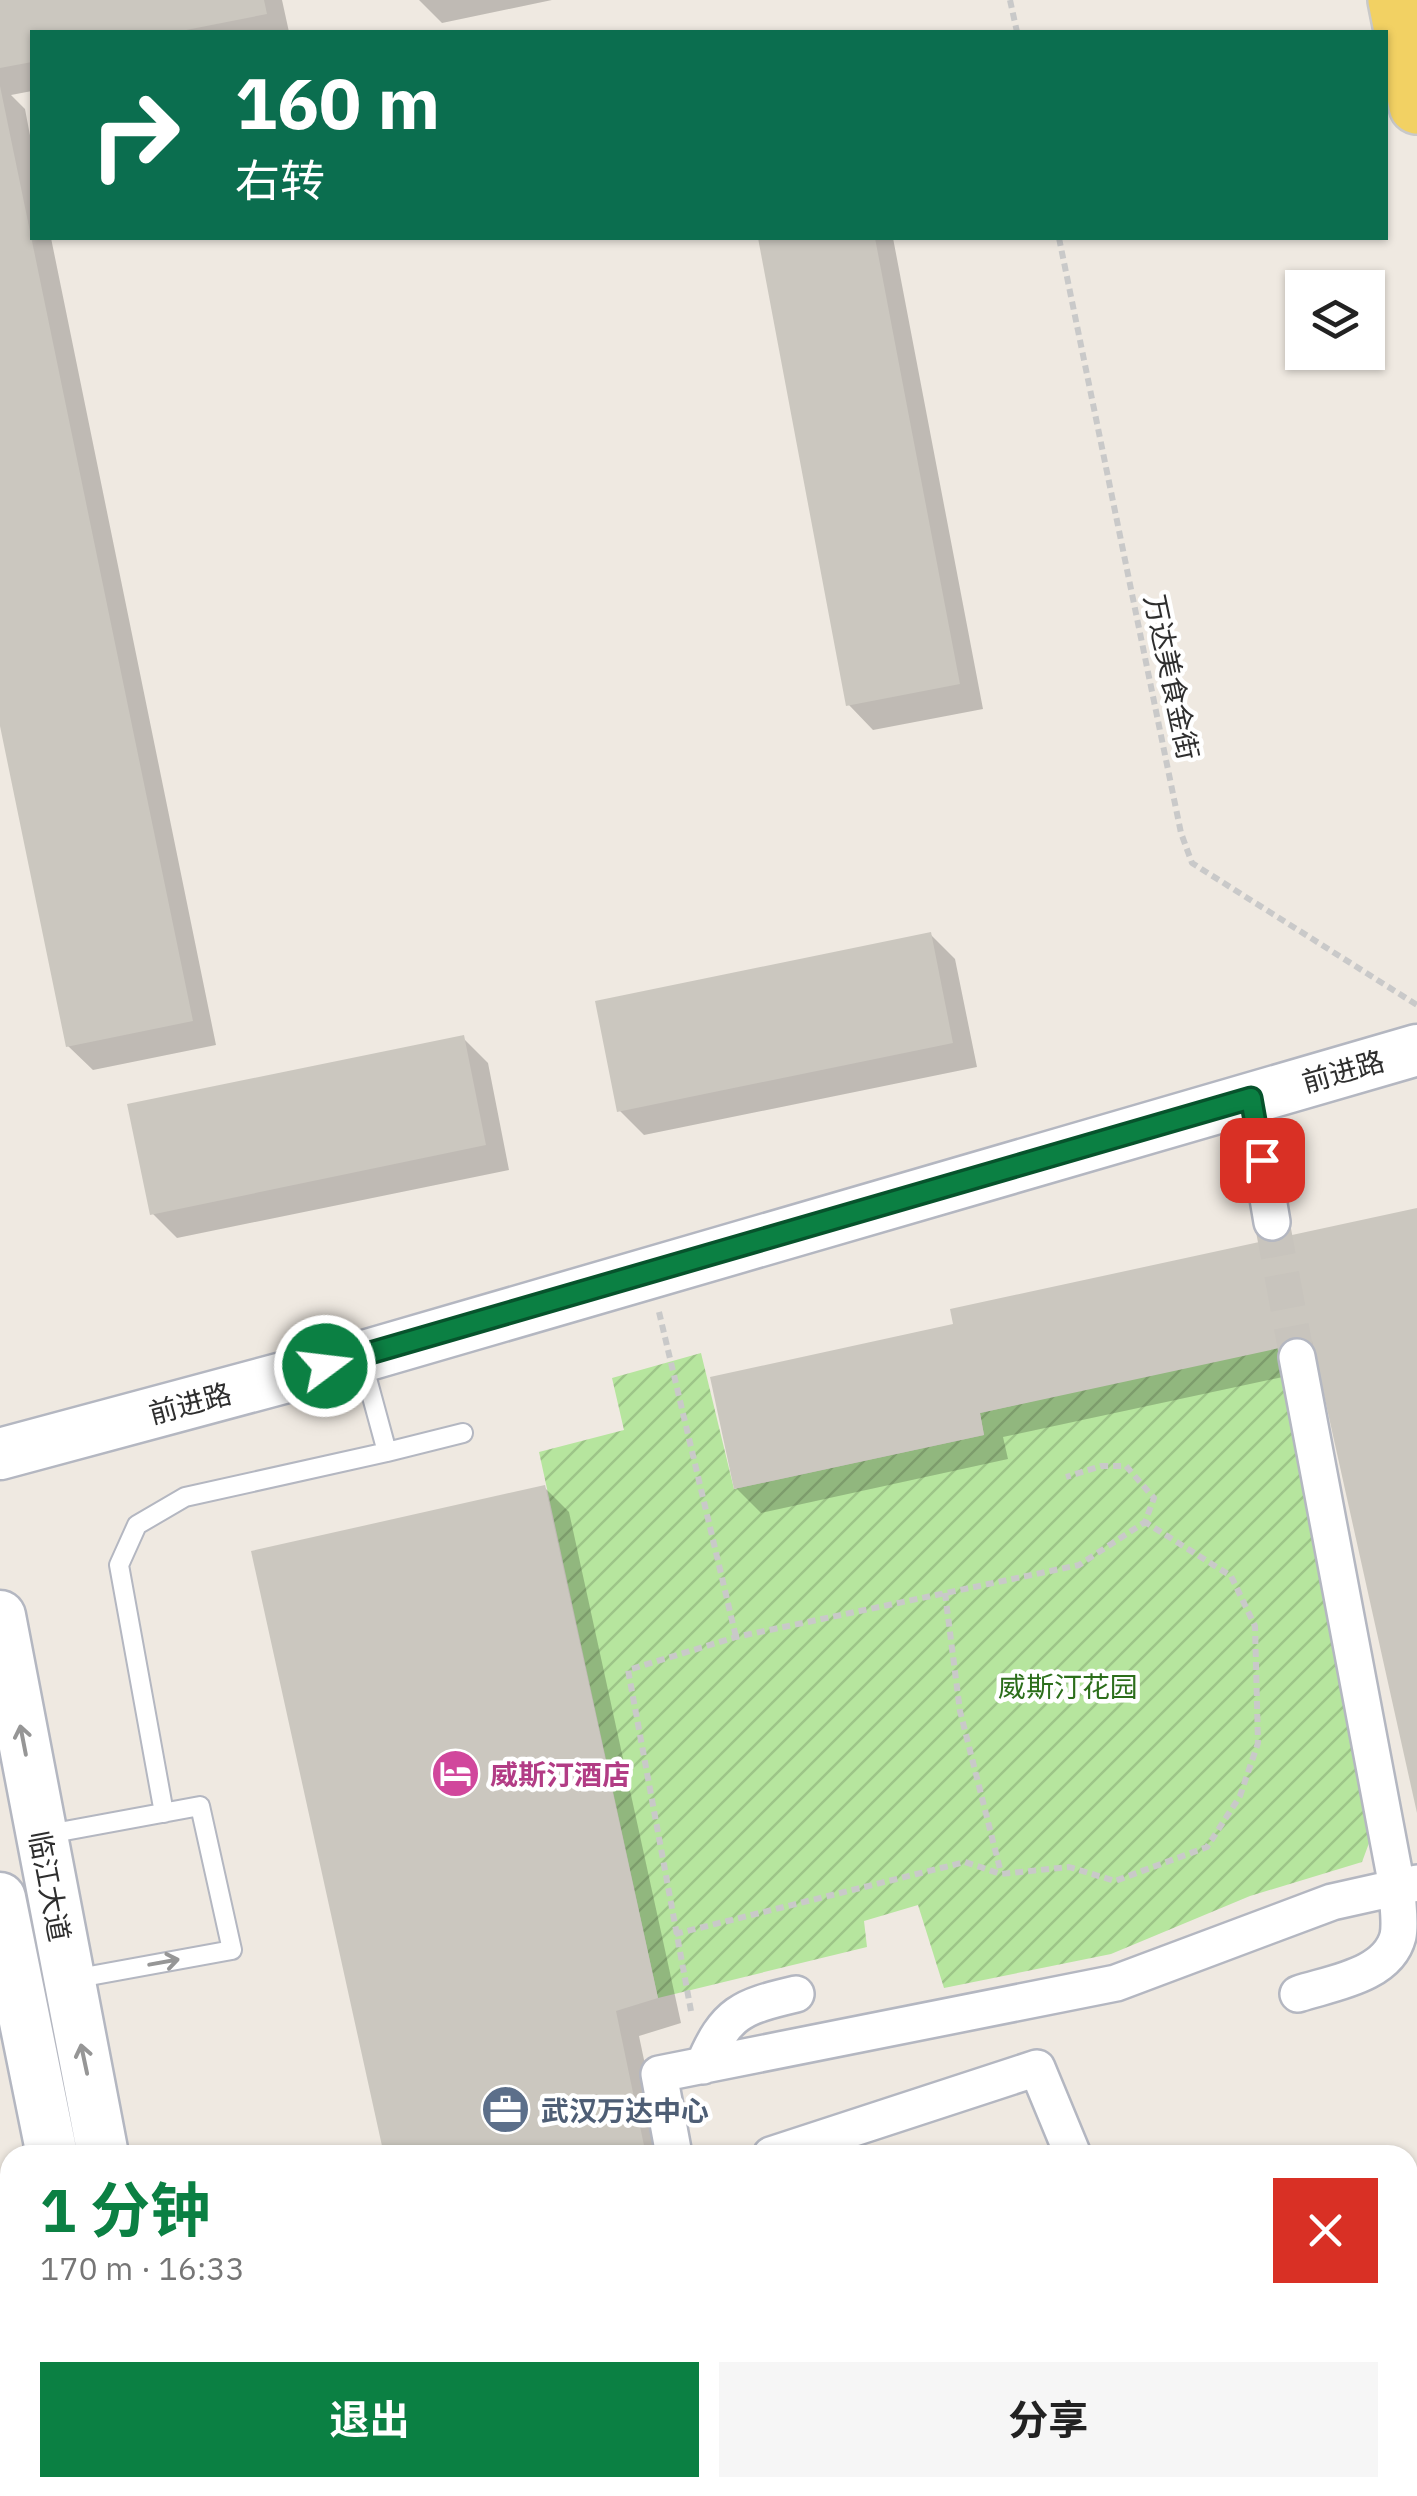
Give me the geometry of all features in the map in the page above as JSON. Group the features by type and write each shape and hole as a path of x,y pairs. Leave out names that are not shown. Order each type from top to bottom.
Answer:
{"main road":[{"path":"1396,0 1417,106"}],"street":[{"name":"前进路","path":"0,1454 361,1357 1417,1050"},
{"path":"1251,1098 1272,1222"},
{"path":"1297,1356 1407,1885 1398,1936 1385,1959 1364,1973 1298,1994"},
{"name":"临江大道","path":"0,1616 102,2145"},
{"path":"672,2145 659,2074 1116,1983 1332,1902 1407,1885"},
{"name":"临江大道","path":"0,1898 50,2145"},
{"path":"703,2066 716,2036 747,2006 796,1994"},
{"path":"801,2145 1037,2068 1069,2145"}],"lane":[{"path":"361,1357 387,1452"},
{"path":"164,1813 118,1565 137,1525 185,1497 463,1433"},
{"path":"40,1835 200,1806 232,1950 68,1980"}],"path":[{"path":"1010,0 1017,30"},
{"name":"万达美食金街","path":"1059,240 1181,833 1192,863 1417,1005"},
{"path":"649,1272 736,1636"},
{"path":"703,2066 674,1934 628,1670 736,1636 1079,1564 1145,1522 1154,1498 1126,1466 1101,1466 1066,1477"},
{"path":"674,1934 965,1862 1001,1874 1069,1866 1115,1881 1208,1847 1240,1796 1258,1743 1254,1626 1231,1576 1145,1522"},
{"path":"945,1593 960,1711 1001,1874"}],"green space":[{"name":"威斯汀花园","path":"1281,1345 1372,1835 1362,1862 1250,1896 1111,1954 944,1988 918,1905 864,1921 867,1947 658,1998 539,1452 624,1430 612,1378 701,1353 734,1489 984,1435 980,1413"}],"building":[{"path":"0,0 264,0 267,14 186,30 30,30 30,62 0,68"},
{"path":"0,86 193,1021 66,1047 0,726"},
{"path":"758,240 875,240 960,684 846,706"},
{"path":"931,932 953,1043 617,1112 595,1001"},
{"path":"464,1035 486,1145 150,1215 127,1104"},
{"path":"1417,1208 1417,1813 1312,1341 980,1413 984,1435 734,1489 710,1377 953,1324 950,1309"},
{"name":"威斯汀酒店","path":"545,1485 658,1998 616,2011 644,2145 382,2145 251,1551"}],"tunnel":[{"path":"1272,1222 1297,1357"}],"place":[{"name":"威斯汀酒店","path":"455,1774"},
{"name":"武汉万达中心","path":"506,2110"}],"route":[{"path":"325,1366 1251,1098 1262,1160"}]}
